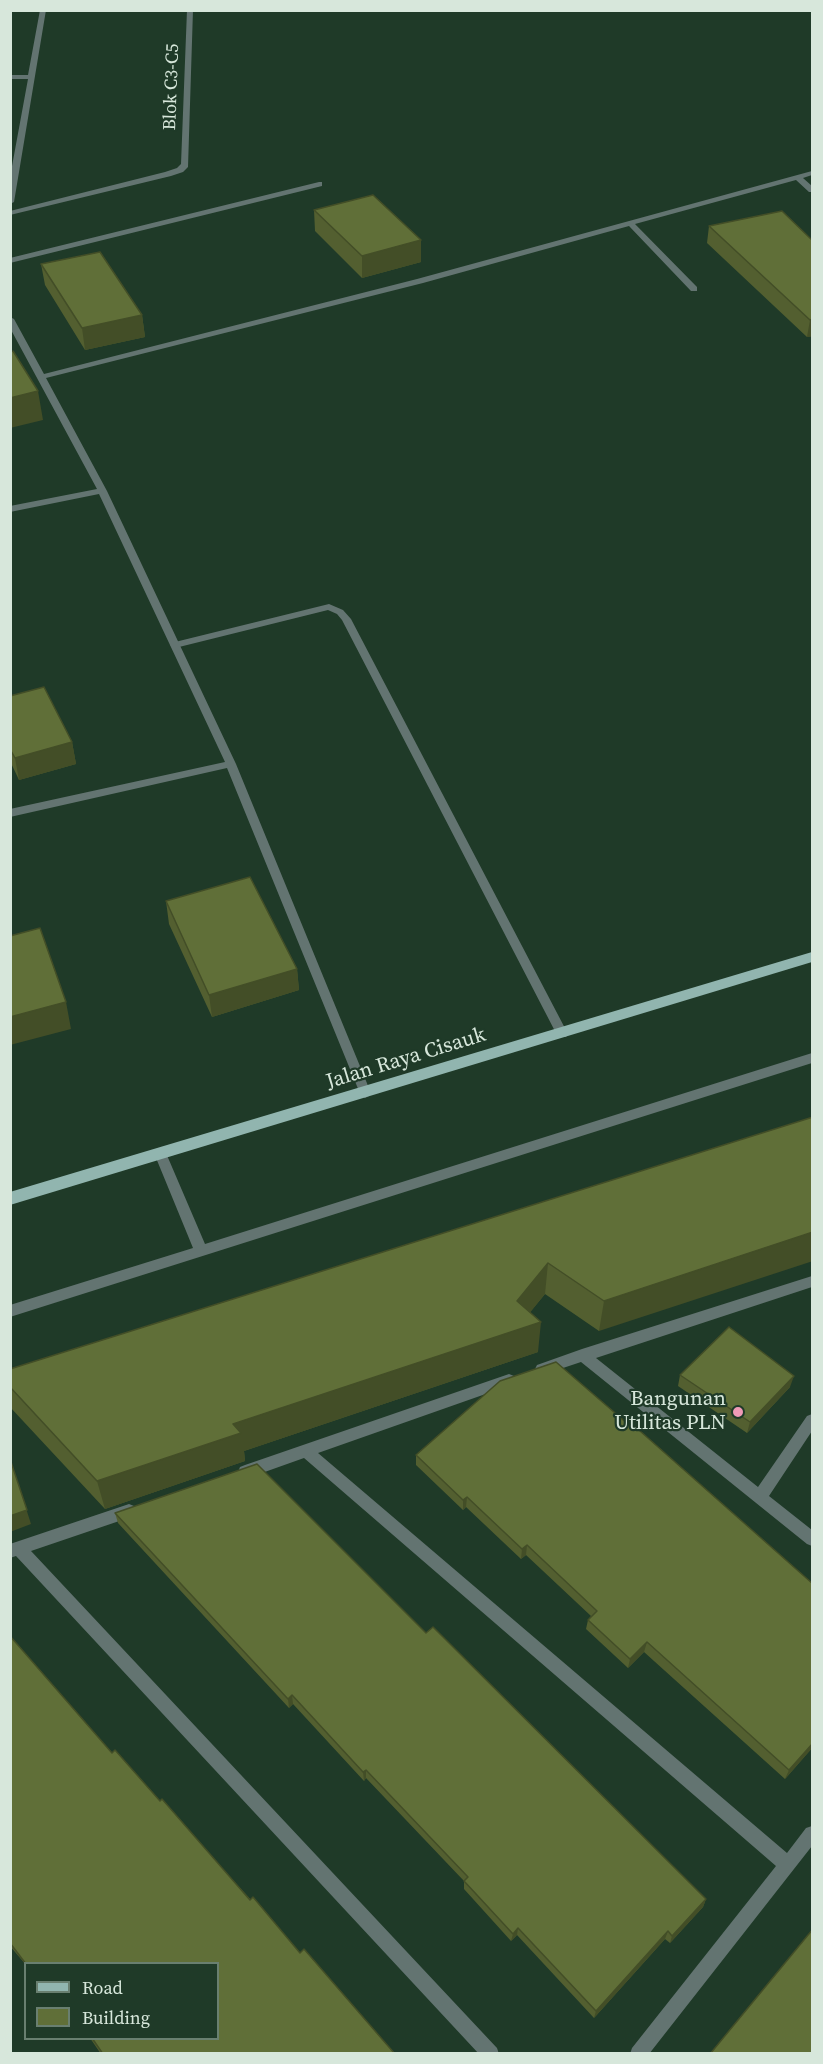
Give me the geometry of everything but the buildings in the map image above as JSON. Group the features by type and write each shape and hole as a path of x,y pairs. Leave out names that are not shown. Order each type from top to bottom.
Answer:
{"main road":[{"name":"Jalan Raya Cisauk","path":"10,1198 813,957"}],"street":[{"path":"10,202 43,10"},
{"name":"Blok C3-C5","path":"10,213 168,174 180,170 185,165 190,10"},
{"path":"10,78 32,77"},
{"path":"41,377 420,280 813,173"},
{"path":"797,176 813,190"},
{"path":"10,261 319,184"},
{"path":"630,223 694,289"},
{"path":"10,319 102,491 231,764 366,1093"},
{"path":"10,509 102,491"},
{"path":"175,645 329,607 340,612 346,619 562,1034"},
{"path":"10,813 231,764"},
{"path":"10,1311 813,1058"},
{"path":"160,1154 201,1251"},
{"path":"229,1477 582,1355 813,1282"},
{"path":"582,1355 813,1539"},
{"path":"760,1497 813,1420"},
{"path":"306,1451 788,1865"},
{"path":"141,1507 15,1549 491,2054"},
{"path":"638,2054 813,1834"}],"place":[{"name":"Bangunan Utilitas PLN","path":"738,1412"}]}
